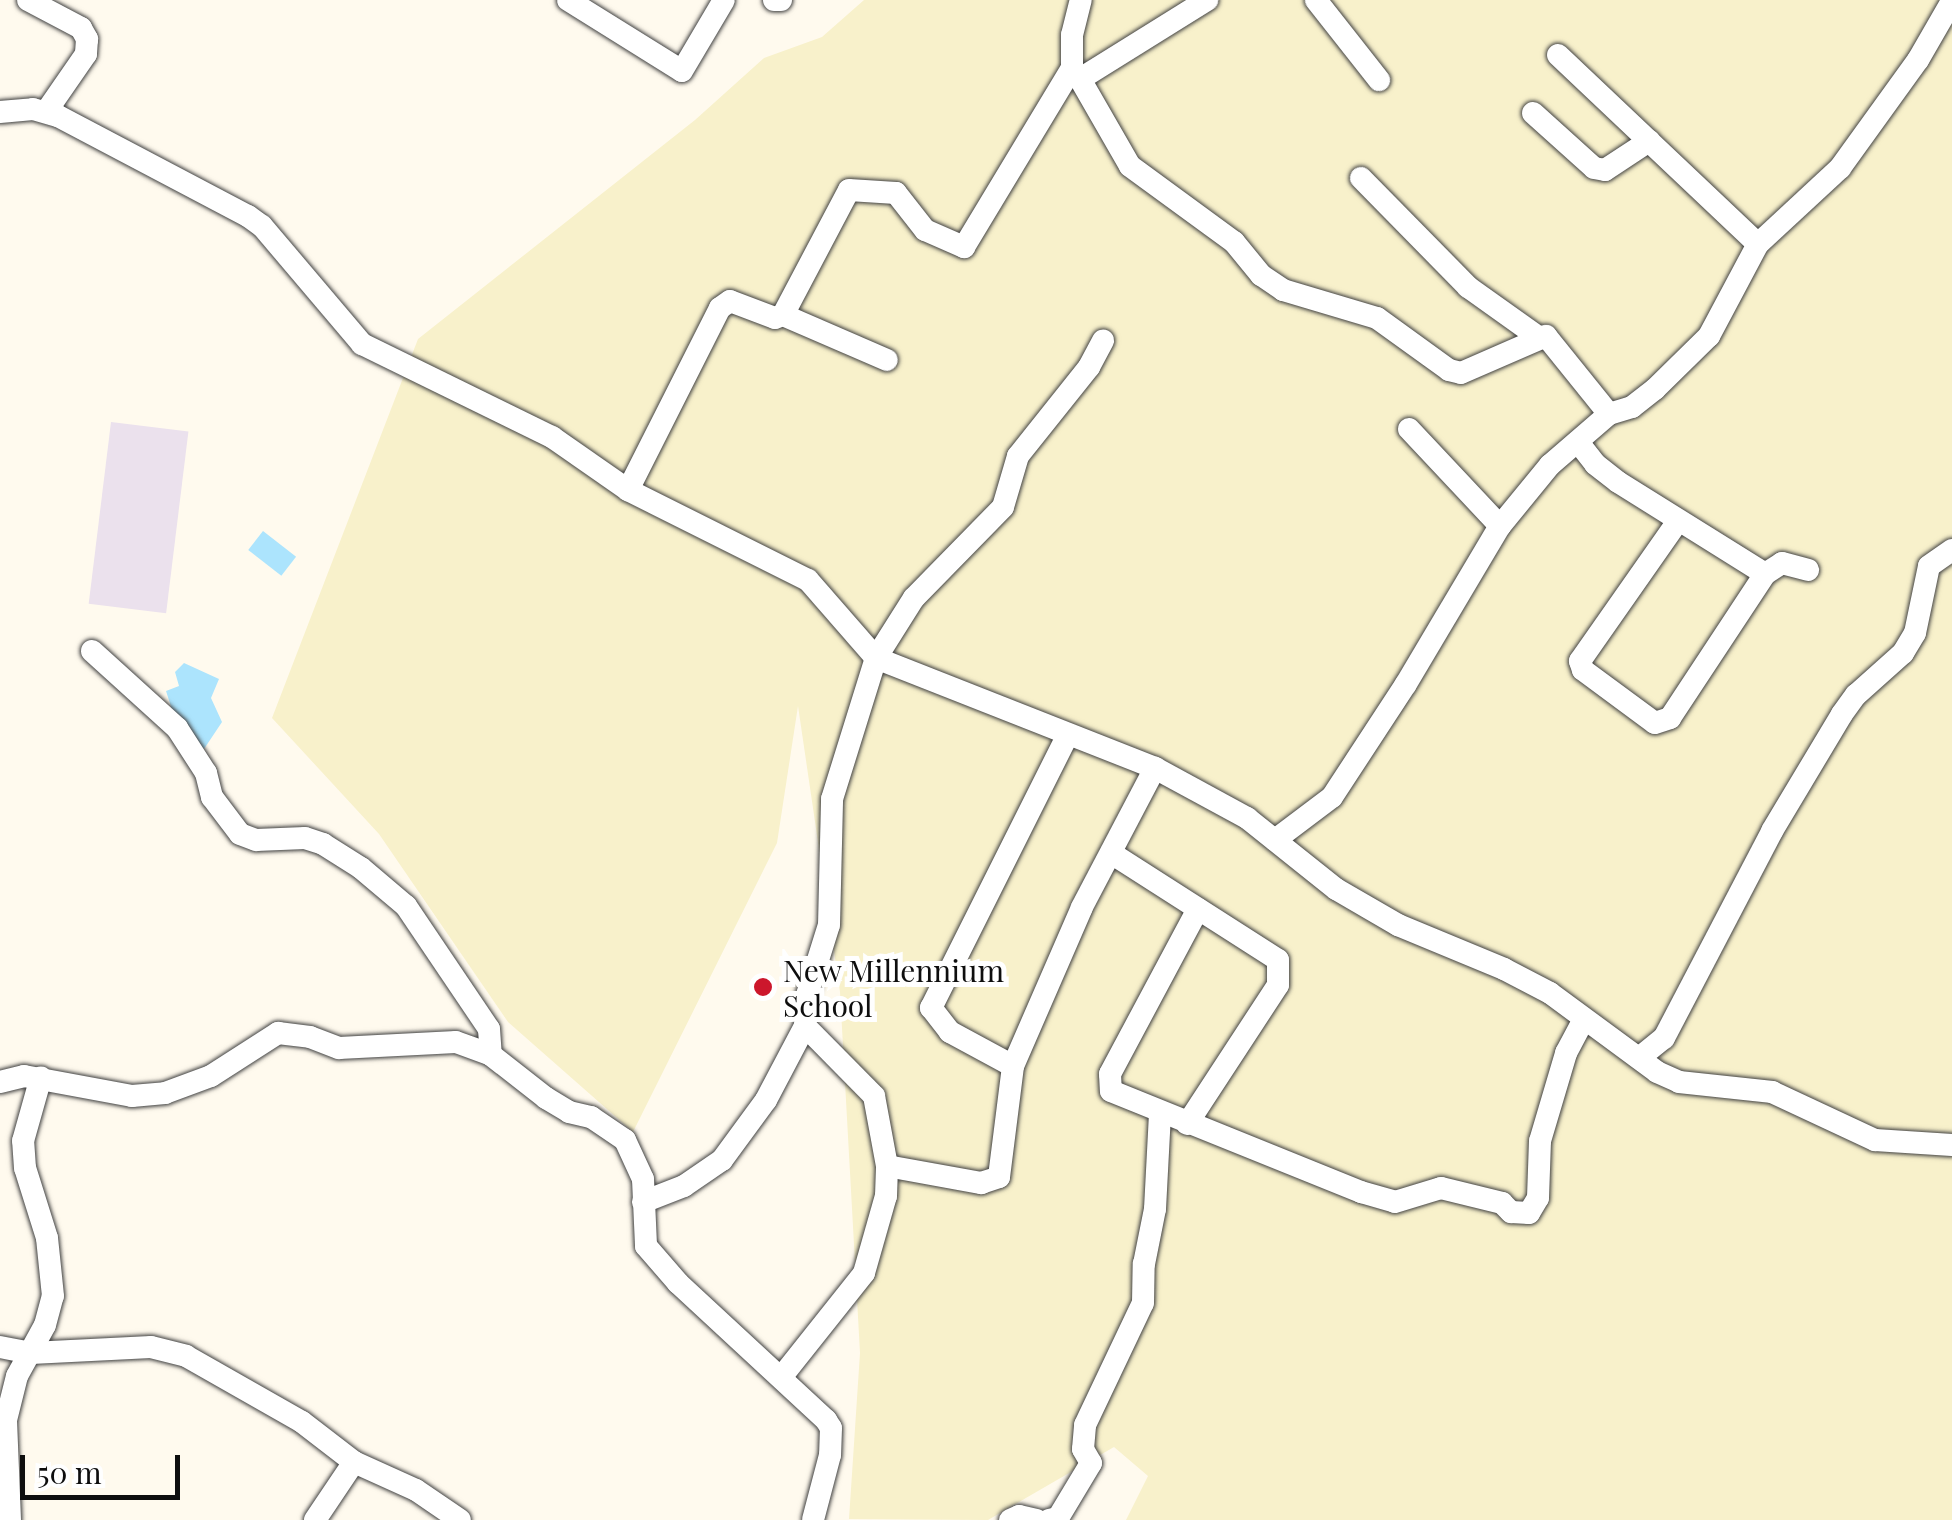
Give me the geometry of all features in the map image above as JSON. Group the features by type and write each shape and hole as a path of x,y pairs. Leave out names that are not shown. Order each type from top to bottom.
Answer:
{"street":[{"path":"28,0 81,28 87,38 86,54 46,112"},
{"path":"568,0 682,71 724,0"},
{"path":"774,0 781,0"},
{"path":"1081,0 1072,35 1076,74 1130,166 1234,242 1261,275 1282,290 1377,318 1449,370 1461,372 1538,338"},
{"path":"628,490 724,304 730,302 775,318 783,315 849,190 893,192 925,230 964,247 1076,74 1207,0"},
{"path":"1316,0 1379,80"},
{"path":"1275,840 1332,796 1406,684 1500,526 1550,465 1609,414 1632,407 1656,389 1709,336 1758,244 1840,168 1918,60 1952,1"},
{"path":"1558,55 1758,244"},
{"path":"0,112 34,108 46,112 248,216 262,226 362,344 552,436 628,490 808,580 876,658 1155,768 1248,818 1336,889 1398,925 1504,968 1550,994 1679,1082 1772,1092 1876,1140 1952,1146"},
{"path":"1534,113 1594,168 1605,170 1650,141"},
{"path":"1361,178 1468,287 1538,338 1554,341 1609,414"},
{"path":"783,315 887,360"},
{"path":"643,1202 684,1186 722,1160 766,1100 805,1026 807,994 829,925 832,798 876,658 914,598 1003,508 1018,456 1089,367 1103,341"},
{"path":"1408,429 1500,526"},
{"path":"1578,442 1595,464 1678,521 1766,574"},
{"path":"1678,521 1580,661 1584,670 1655,722 1670,718 1766,574 1782,563 1808,570"},
{"path":"1639,1058 1664,1038 1772,830 1842,714 1909,643 1915,633 1928,566 1952,550"},
{"path":"92,650 176,728 201,764 212,798 240,834 256,840 306,838 323,844 361,868 406,906 490,1029 491,1054"},
{"path":"1013,1066 950,1032 932,1008 1068,735"},
{"path":"887,1166 994,1182 1000,1170 1013,1066 1082,907 1155,768"},
{"path":"1111,853 1271,952 1280,973 1278,985 1187,1124"},
{"path":"1198,909 1110,1074 1111,1092 1395,1202 1441,1188 1502,1204 1511,1212 1529,1212 1538,1198 1540,1141 1566,1053 1584,1019"},
{"path":"783,1375 864,1273 886,1196 887,1166 874,1096 805,1026"},
{"path":"0,1082 24,1076 41,1077 132,1096 165,1093 211,1076 278,1033 339,1048 456,1042 491,1054 546,1098 569,1112 590,1117 625,1140 643,1179 646,1246 660,1264 818,1409 831,1428 830,1455 813,1520"},
{"path":"10,1520 4,1442 17,1376 53,1296 47,1238 25,1168 24,1141 41,1077"},
{"path":"1050,1520 1058,1518 1091,1463 1083,1450 1085,1425 1144,1304 1144,1264 1156,1209 1160,1112"},
{"path":"0,1347 30,1353 151,1347 186,1356 302,1422 354,1462 416,1490 460,1520"},
{"path":"315,1520 354,1462"},
{"path":"1010,1520 1019,1516 1038,1520"}],"shaded area":[{"path":"864,0 1952,0 1952,1520 1126,1520 1148,1476 1114,1447 988,1520 849,1519 860,1353 840,992 798,706 777,843 633,1132 508,1022 379,834 272,718 418,339 695,120 764,58 822,37"},
{"path":"111,422 188,432 166,613 89,604"}],"water":[{"path":"263,531 296,557 281,576 248,550"},
{"path":"184,663 219,679 211,698 222,722 204,749 174,716 166,691 179,686 175,672"}],"place":[{"name":"New Millennium School","path":"763,987"}]}
